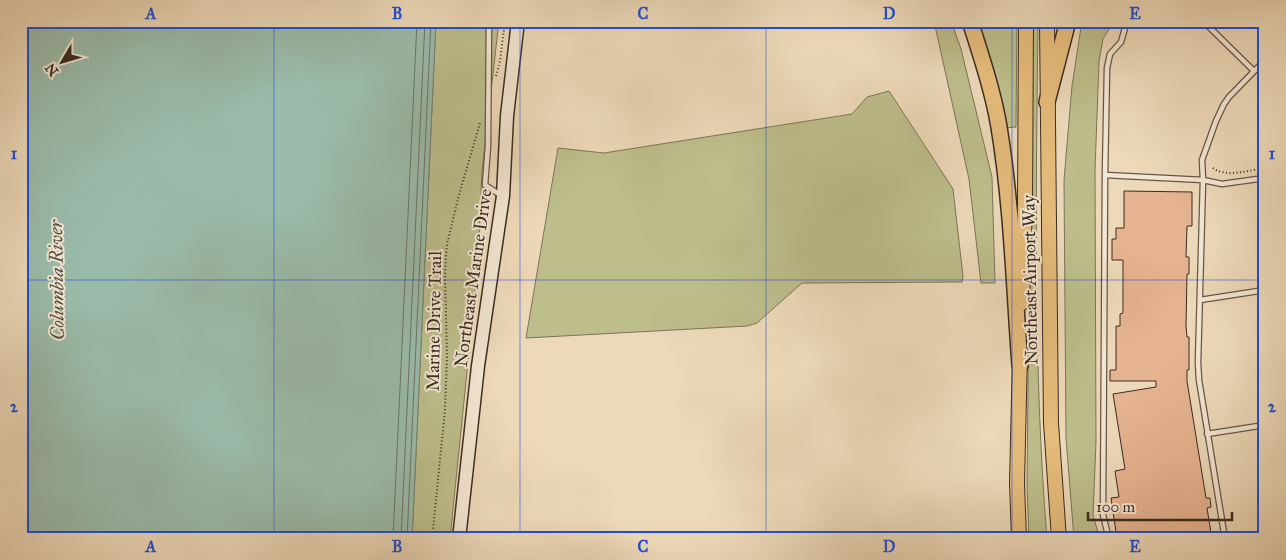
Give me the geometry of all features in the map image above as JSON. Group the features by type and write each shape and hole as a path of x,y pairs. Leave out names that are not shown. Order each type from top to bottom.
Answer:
{"highway":[{"path":"970,21 985,68 999,126 1006,179 1020,366"},
{"path":"1047,102 1068,21"}],"main road":[{"name":"Northeast Marine Drive","path":"459,539 478,366 503,196 507,116 518,21"},
{"name":"Northeast Airport Way","path":"1020,539 1017,484 1025,204 1026,21"},
{"name":"Northeast Airport Way","path":"1047,21 1051,423 1059,539"}],"lane":[{"path":"489,21 488,146 485,185 503,196"},
{"path":"1109,539 1103,515 1107,68 1110,54 1122,42 1127,21"},
{"path":"1203,21 1254,71"},
{"path":"1225,539 1198,363 1202,160 1216,121 1229,97 1265,60"},
{"path":"1105,175 1203,180 1222,184 1265,178"},
{"path":"1200,300 1265,290"},
{"path":"1208,434 1265,425"}],"path":[{"path":"488,98 500,61 505,21"},
{"name":"Marine Drive Trail","path":"432,539 445,410 447,356 445,273 447,244 481,120"},
{"path":"1212,168 1227,172 1265,168"}],"green space":[{"path":"436,21 499,21 482,171 478,263 450,539 412,539"},
{"path":"934,21 951,21 961,49 992,177 995,283 981,283 969,179"},
{"path":"978,21 1017,21 1016,127 1005,128"},
{"path":"1032,21 1038,21 1037,345 1047,539 1029,539 1027,486"},
{"path":"1082,21 1114,21 1103,39 1099,61 1095,170 1096,442 1093,515 1100,539 1074,539 1066,438 1064,180 1072,86"},
{"path":"889,91 953,189 963,276 962,282 802,283 757,323 747,326 526,338 558,148 604,153 852,114 867,97"}],"water":[{"name":"Columbia River","path":"21,21 436,21 412,539 21,539"}],"building":[{"path":"1124,191 1192,192 1192,226 1187,226 1186,257 1189,257 1186,326 1187,337 1189,337 1187,381 1206,498 1210,498 1211,507 1207,508 1212,539 1117,539 1111,498 1119,497 1115,471 1125,469 1113,394 1156,387 1156,381 1110,381 1110,370 1116,370 1116,326 1120,326 1120,314 1123,313 1123,260 1112,260 1112,239 1116,239 1116,228 1124,228"}]}
